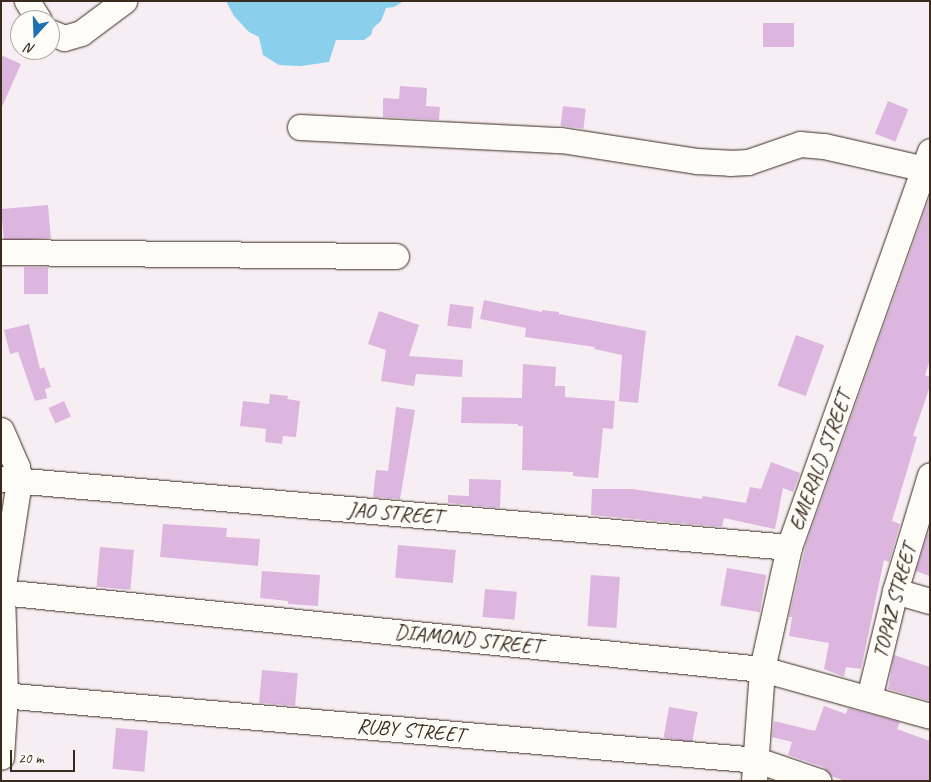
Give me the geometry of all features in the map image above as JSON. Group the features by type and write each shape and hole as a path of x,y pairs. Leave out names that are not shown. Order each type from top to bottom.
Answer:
{"street":[{"path":"60,36 64,38 80,33 124,1"},
{"path":"300,126 561,140 698,161 730,164 748,162 800,144 824,146 928,163"},
{"name":"EMERALD STREET","path":"756,770 762,669 789,547 928,163"},
{"path":"1,252 396,256"},
{"path":"1,430 17,467 10,480 2,592 3,695 1,757"},
{"name":"JAO STREET","path":"10,480 789,547"},
{"name":"TOPAZ STREET","path":"869,698 895,591 928,487"},
{"path":"895,591 930,601"},
{"name":"DIAMOND STREET","path":"2,592 762,669 930,716"},
{"name":"RUBY STREET","path":"3,695 756,770 818,781"}],"water":[{"path":"226,1 404,1 394,7 386,8 381,21 373,28 371,35 364,40 336,40 329,62 301,66 279,65 263,55 259,37 249,32 234,16"}],"building":[{"path":"763,23 794,23 794,47 763,47"},
{"path":"1,55 21,64 1,109"},
{"path":"400,86 427,88 426,106 440,107 439,120 383,117 383,98 399,99"},
{"path":"888,101 908,109 895,142 875,133"},
{"path":"563,106 586,109 583,129 561,126"},
{"path":"930,196 930,360 925,375 930,377 930,386 913,436 917,437 892,521 900,524 889,562 884,560 861,669 846,667 844,677 824,669 829,643 789,636 792,617 789,617 806,544"},
{"path":"48,205 51,238 4,242 1,209"},
{"path":"24,267 48,267 48,294 24,294"},
{"path":"484,300 542,312 542,310 559,312 559,314 646,331 638,403 619,401 622,355 594,349 595,347 525,337 526,328 480,319"},
{"path":"450,304 474,307 471,329 447,326"},
{"path":"379,311 419,325 409,356 463,360 462,377 416,374 414,386 381,381 386,350 368,344"},
{"path":"29,324 40,369 44,367 51,387 45,389 47,398 35,401 18,352 10,354 4,330"},
{"path":"796,335 824,345 806,396 778,386"},
{"path":"523,364 556,367 555,386 565,386 565,397 615,401 613,429 603,428 598,478 573,476 573,472 522,470 523,426 518,426 518,424 461,423 462,397 522,398"},
{"path":"270,394 288,396 287,399 300,401 296,437 283,436 282,444 265,442 266,429 240,426 243,401 269,404"},
{"path":"64,401 71,417 55,423 48,408"},
{"path":"396,407 415,410 400,499 373,497 376,470 388,471"},
{"path":"771,462 800,473 793,492 783,488 775,529 724,518 722,527 591,515 592,489 632,489 702,499 703,496 746,503 750,487 761,489"},
{"path":"469,479 501,480 500,508 448,503 448,495 469,496"},
{"path":"163,524 227,528 226,537 260,539 258,566 160,557"},
{"path":"928,533 930,534 930,576 916,571"},
{"path":"398,545 456,550 453,583 395,578"},
{"path":"100,547 134,550 130,590 97,587"},
{"path":"727,568 766,575 760,612 720,605"},
{"path":"262,571 320,575 318,606 288,604 288,601 260,598"},
{"path":"591,575 620,577 616,628 587,626"},
{"path":"485,589 517,592 514,620 483,617"},
{"path":"894,655 930,667 930,701 888,689"},
{"path":"262,670 298,673 295,706 259,703"},
{"path":"824,706 846,714 848,708 900,722 897,729 930,741 930,781 845,781 831,776 823,767 788,755 792,742 772,737 774,721 815,731"},
{"path":"669,707 698,712 692,743 664,738"},
{"path":"116,728 148,731 144,772 112,769"}]}
